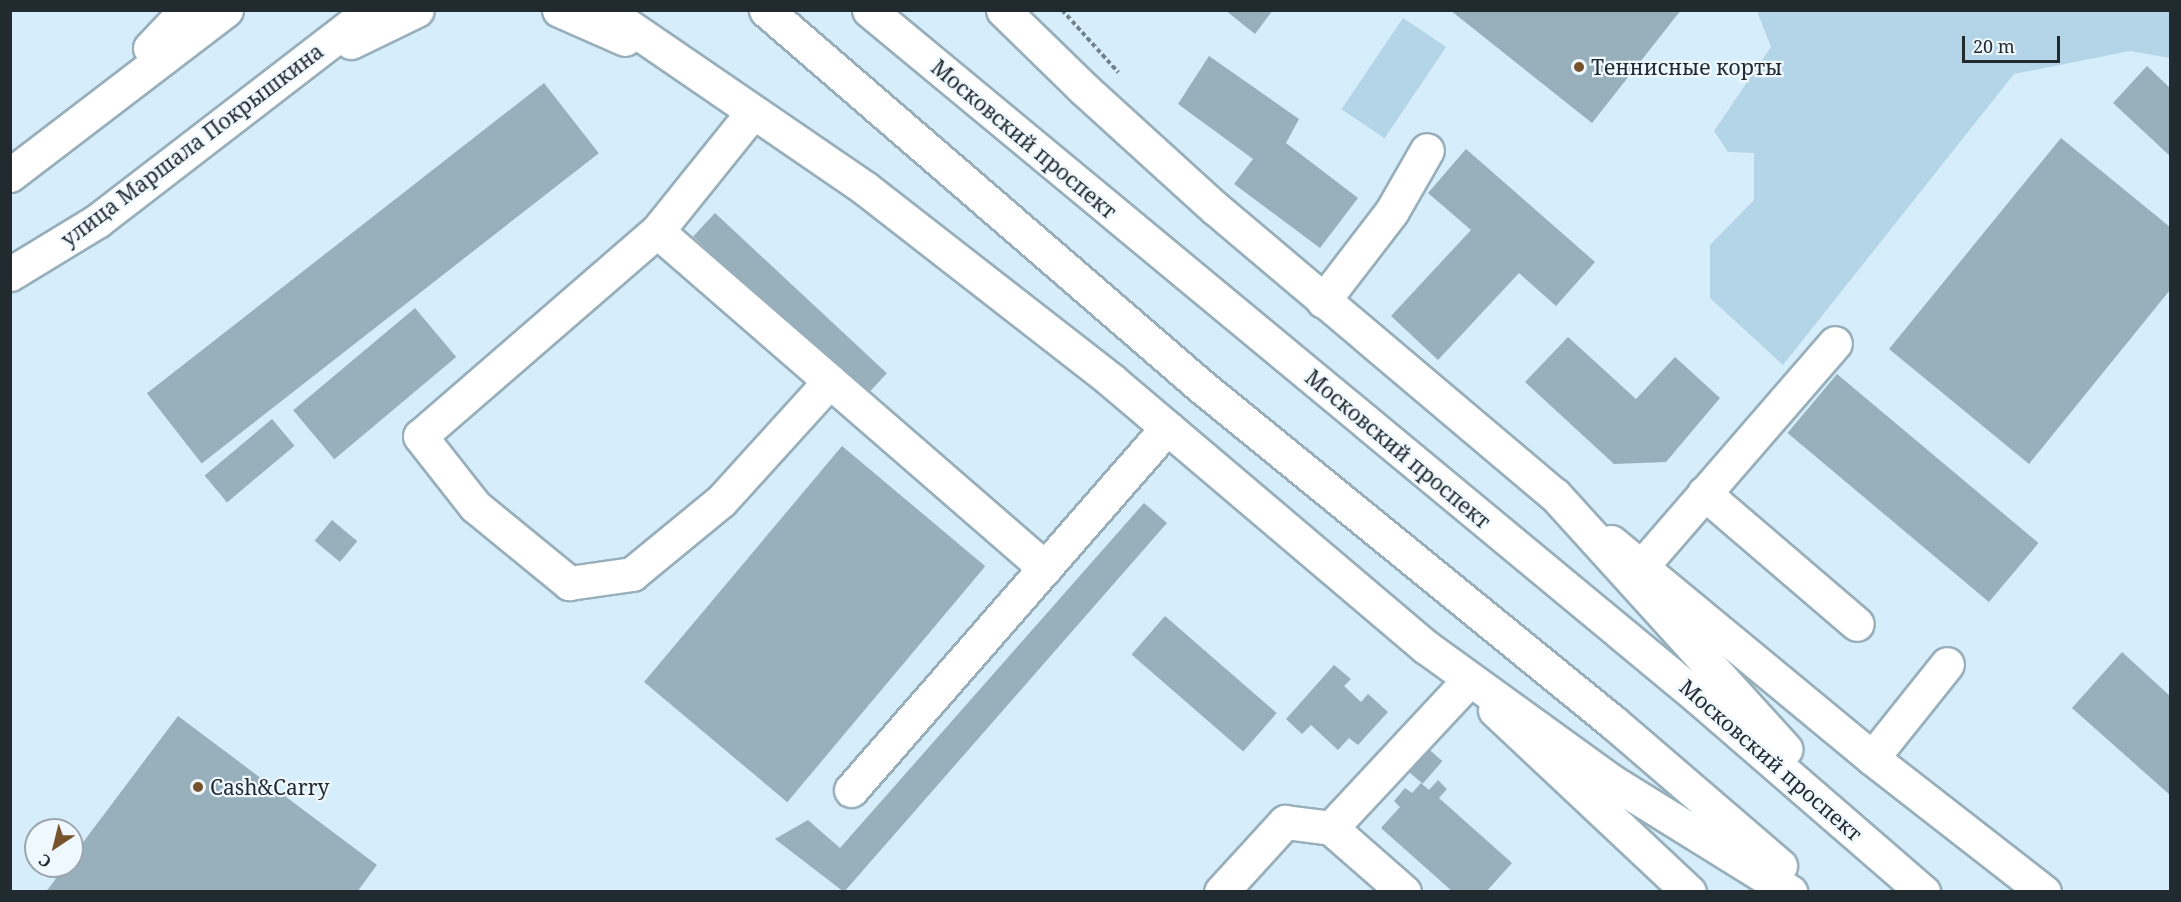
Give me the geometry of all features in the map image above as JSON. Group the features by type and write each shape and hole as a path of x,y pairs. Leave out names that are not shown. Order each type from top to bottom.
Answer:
{"main road":[{"path":"76,126 186,10"},
{"path":"10,176 226,10"},
{"name":"улица Маршала Покрышкина","path":"10,274 97,220 371,10"},
{"path":"293,71 417,10"},
{"path":"559,10 676,61"},
{"path":"605,10 676,61 866,189 1111,380 1426,647 1689,891"},
{"path":"636,10 676,61"},
{"path":"766,10 1202,387 1614,723 1810,891"},
{"name":"Московский проспект","path":"869,10 1689,689 1923,891"},
{"path":"1003,10 1084,89 1215,208 1323,301 1872,758 2044,891"},
{"path":"752,113 657,231 420,436 475,506 569,583 632,574 721,501 830,381"},
{"path":"1323,301 1392,211 1427,150"},
{"path":"657,231 1045,568"},
{"path":"1641,567 1835,343"},
{"path":"851,790 1167,428"},
{"path":"1704,493 1857,624"},
{"path":"1555,495 1878,852"},
{"path":"1426,647 1611,781 1790,891"},
{"path":"1872,758 1947,664"},
{"path":"1331,828 1466,683"},
{"path":"1221,891 1284,822 1331,828 1404,891"}],"shaded area":[{"path":"1757,11 2170,11 2170,58 2130,51 2014,74 1783,365 1710,298 1710,245 1754,200 1754,153 1728,152 1714,131 1771,47"},
{"path":"1403,18 1446,47 1385,138 1341,109"}],"building":[{"path":"1225,10 1273,10 1255,34"},
{"name":"Теннисные корты","path":"1450,10 1681,10 1592,123"},
{"path":"1209,56 1299,119 1286,143 1358,198 1320,248 1234,184 1253,159 1178,104"},
{"path":"2147,66 2170,88 2170,156 2113,103"},
{"path":"544,83 599,153 202,463 147,393"},
{"path":"2061,138 2170,227 2170,290 2029,464 1889,349"},
{"path":"1466,149 1595,262 1556,306 1519,273 1438,360 1391,316 1471,230 1428,193"},
{"path":"715,213 887,373 865,397 693,236"},
{"path":"415,308 456,357 334,459 293,410"},
{"path":"1568,337 1636,399 1675,357 1720,398 1666,462 1614,464 1525,382"},
{"path":"1837,374 2038,543 1989,602 1788,433"},
{"path":"272,419 294,446 227,502 205,476"},
{"path":"842,446 985,566 787,802 644,682"},
{"path":"1144,503 1167,523 844,892 775,839 808,820 840,848"},
{"path":"332,520 357,541 340,562 315,541"},
{"path":"1165,616 1277,713 1243,752 1132,654"},
{"path":"2122,652 2170,696 2170,795 2072,708"},
{"path":"1334,665 1351,679 1344,686 1361,702 1368,694 1388,712 1358,745 1349,738 1338,750 1311,725 1302,734 1286,719"},
{"name":"Cash&Carry","path":"178,716 377,865 357,892 46,892 56,878 84,878 84,841"},
{"path":"1425,746 1442,761 1423,784 1405,769"},
{"path":"1438,780 1447,789 1439,798 1512,863 1486,892 1453,892 1381,828 1400,807 1394,801 1405,788 1412,793 1421,783 1429,790"}],"place":[{"name":"Теннисные корты","path":"1579,67"},
{"name":"Cash&Carry","path":"198,787"}]}
